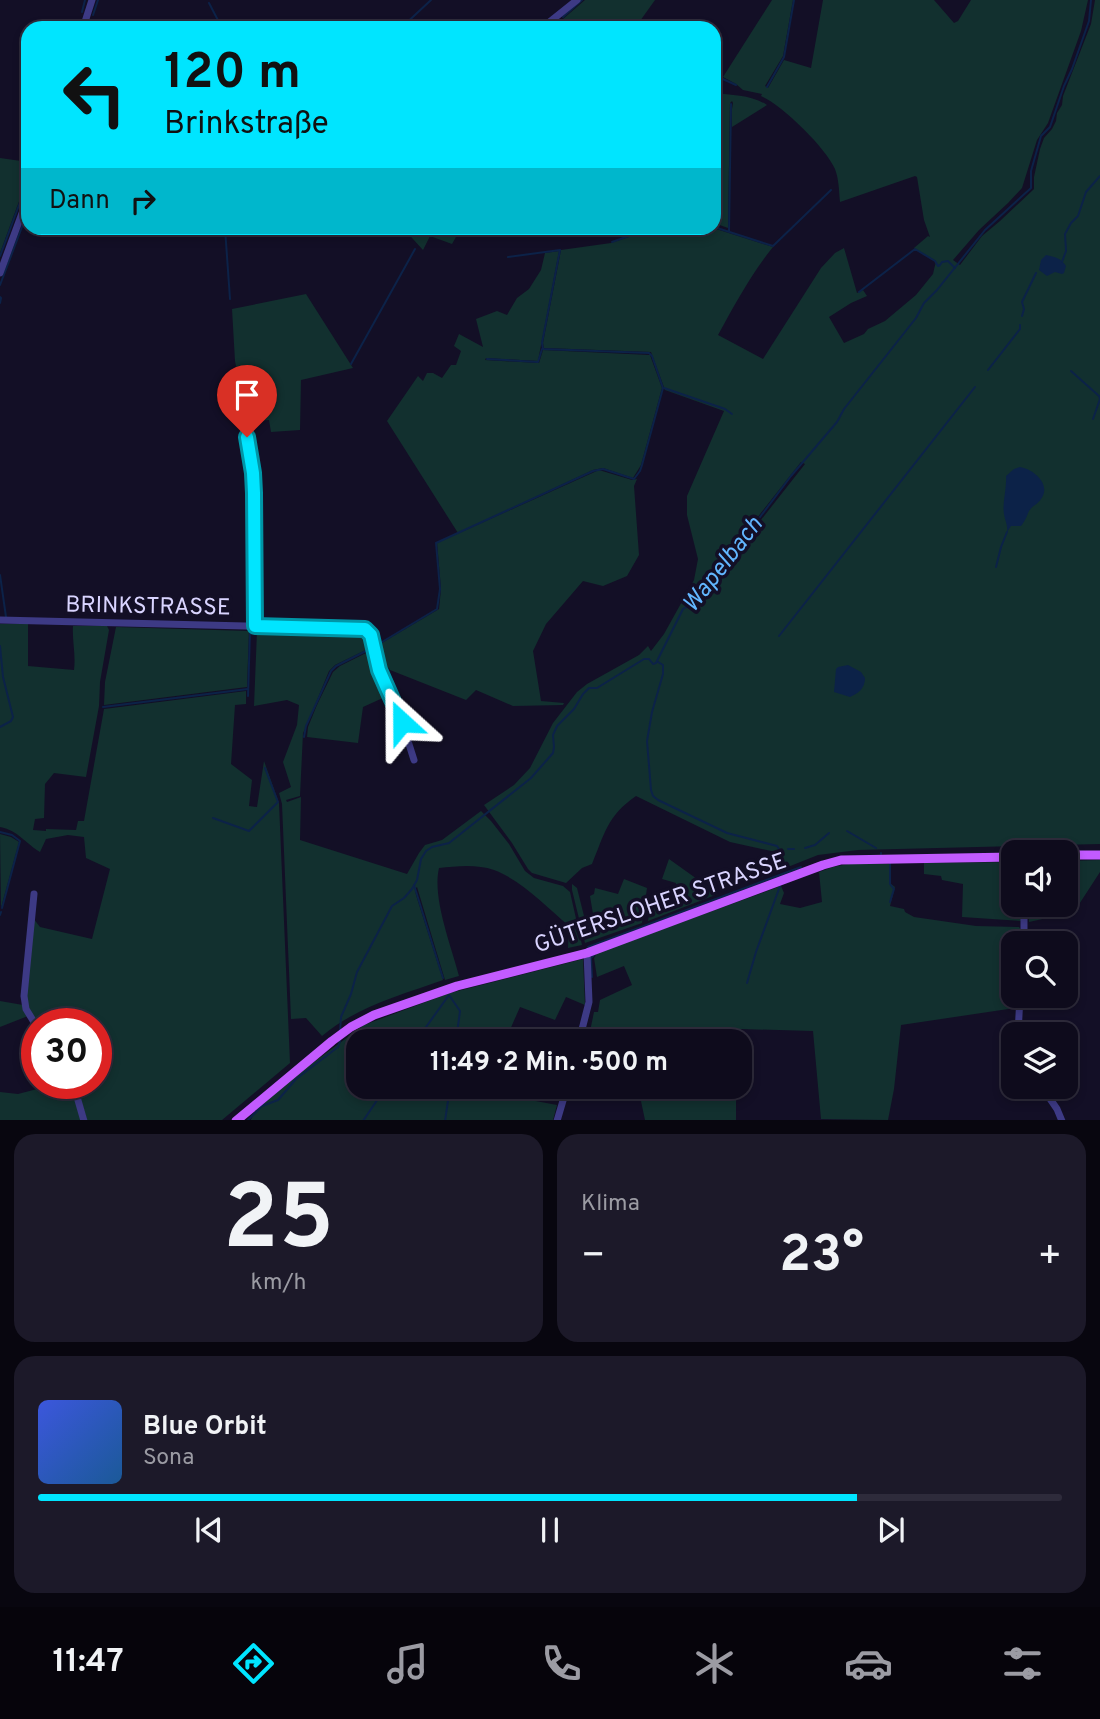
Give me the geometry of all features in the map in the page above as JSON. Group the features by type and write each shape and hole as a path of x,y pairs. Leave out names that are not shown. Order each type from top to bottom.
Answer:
{"main road":[{"path":"1078,855 1100,855"},
{"name":"GÜTERSLOHER STRASSE","path":"237,1120 351,1027 386,1010 457,985 587,953 841,860 1001,856"}],"street":[{"path":"85,21 92,0"},
{"path":"551,21 577,0"},
{"path":"0,272 21,216"},
{"path":"247,437 254,493 255,626"},
{"name":"BRINKSTRASSE","path":"0,621 365,629 371,635 379,670 402,722 414,760"},
{"path":"26,1008 24,996 34,894"},
{"path":"582,1029 589,1002 587,953"},
{"path":"78,1099 84,1120"},
{"path":"557,1120 563,1099"},
{"path":"1050,1099 1062,1120"}],"green space":[{"path":"585,0 655,0 640,21 563,19"},
{"path":"772,0 793,0 783,56 765,86 768,88 784,60 811,68 823,0 934,0 954,23 971,0 1088,0 1081,31 1048,123 1037,140 1022,188 953,260 960,265 982,236 1034,189 1040,149 1062,105 1091,24 1095,0 1100,0 1100,844 1078,845 1078,840 1001,840 1001,846 858,850 818,855 760,878 776,852 730,842 636,796 613,818 592,864 582,868 566,883 532,873 484,805 514,785 530,768 553,723 577,692 639,655 648,646 651,651 664,634 694,580 698,559 687,515 687,496 724,411 665,390 651,352 544,348 561,250 611,243 634,235 721,235 721,231 773,247 750,279 718,335 763,359 821,268 835,253 844,248 857,293 863,290 867,296 829,317 844,343 885,321 916,295 933,274 936,261 914,248 930,237 924,220 917,177 840,202 835,169 813,139 780,108 761,96 762,94 743,90 723,77","holes":["801,462 805,464 746,539 742,537"]},
{"path":"721,94 748,97 767,105 732,127 733,103 730,103 728,228 721,226"},
{"path":"0,158 21,161 21,196 0,253"},
{"path":"409,235 457,235 452,244 430,236 423,250"},
{"path":"559,251 538,361 485,360 539,363 543,350 650,355 662,388 641,465 633,478 603,468 593,470 458,533 387,421 418,376 423,381 427,373 442,378 451,365 456,365 461,351 454,346 459,334 483,347 476,319 497,311 507,315 517,298 529,289 541,270 545,253"},
{"path":"306,294 353,368 301,380 300,430 271,432 269,420 247,422 235,361 232,309"},
{"path":"599,470 632,480 637,479 634,486 639,555 627,576 603,586 583,581 546,624 533,651 541,701 564,703 563,705 513,706 476,690 466,700 379,664 375,647 439,609 441,589 437,543"},
{"path":"0,624 28,624 28,666 74,670 73,626 107,626 109,630 86,777 54,773 45,784 44,818 35,819 33,830 76,830 78,821 84,821 104,709 246,691 246,704 235,705 231,764 252,780 249,806 257,807 264,761 279,803 290,1063 222,1120 87,1120 81,1099 112,1099 112,1008 28,1008 26,995 33,918 40,927 92,939 110,869 86,858 84,837 68,835 46,839 40,852 17,834 0,827"},
{"path":"116,627 249,631 247,687 104,705 105,682"},
{"path":"257,631 362,633 366,635 370,648 335,665 329,671 303,733 300,796 286,800 287,802 301,797 300,840 407,874 425,845 442,840 481,811 509,844 525,871 534,878 563,886 570,892 582,945 568,948 569,926 504,874 481,867 439,868 440,907 459,976 445,980 417,887 416,895 443,980 364,1009 322,1036 306,1018 291,1019 282,804 279,793 291,787 283,762 297,725 299,705 287,700 254,706"},
{"path":"372,650 375,671 385,697 363,707 358,743 307,737 308,727 333,672"},
{"path":"0,834 19,842 1,908"},
{"path":"669,859 718,894 648,921 651,902 671,905 675,895 676,883 662,879"},
{"path":"1100,860 1100,872 1078,906 1078,861"},
{"path":"1001,862 1001,917 1021,917 1021,921 962,917 963,884 942,880 941,876 924,874 924,863"},
{"path":"848,864 891,864 891,884 895,887 890,906 904,909 914,917 976,926 1019,927 1021,930 1001,931 1001,1008 1015,1008 901,1025 888,1120 821,1119 813,1031 590,1029 600,1000 632,985 624,966 597,977 594,958 597,953 781,886 784,893 780,904 800,908 822,902 819,872"},
{"path":"624,879 647,888 642,923 585,943 572,884 577,888 584,916 593,914 590,896 594,894 595,888 618,894"},
{"path":"1029,917 1052,917 1029,922"},
{"path":"583,959 585,1005 566,997 555,1020 520,1007 510,1029 359,1029 450,993"},
{"path":"0,1001 23,1005 21,1019 0,1027"},
{"path":"346,1038 346,1099 525,1099 557,1105 553,1120 251,1120 257,1109"},
{"path":"0,1092 21,1093 21,1099 76,1099 82,1120 0,1120"},
{"path":"641,1099 736,1099 736,1120 645,1120"}],"water":[{"path":"1046,255 1062,261 1066,266 1064,273 1055,272 1047,276 1039,270 1041,260"},
{"path":"1020,467 1040,478 1044,493 1021,526 1011,526 1007,532 1004,510 1006,476"},
{"path":"848,665 861,672 865,678 862,688 850,697 834,692 836,669"}],"waterway":[{"path":"82,12 85,0"},
{"path":"93,15 98,0"},
{"path":"408,21 431,0"},
{"path":"563,17 582,0"},
{"path":"767,87 784,57 794,0"},
{"name":"Wapelbach","path":"340,1032 341,1017 357,972 392,906 412,889 426,851 449,843 531,778 553,753 553,735 557,726 589,688 597,688 644,659 656,663 683,609 690,605 707,581 729,558 791,476 837,422 844,409 916,318 924,303 985,230 1031,188 1031,171 1041,136 1050,127 1072,69 1089,21 1091,0"},
{"path":"209,3 218,21"},
{"path":"721,78 736,85"},
{"path":"729,231 731,104"},
{"path":"1062,262 1066,251 1065,234 1078,216 1086,192 1100,176"},
{"path":"721,229 773,246 831,190"},
{"path":"0,256 21,200"},
{"path":"0,285 21,230"},
{"path":"225,235 230,299"},
{"path":"612,242 632,235"},
{"path":"351,364 415,249"},
{"path":"859,292 915,249 935,261 938,266 948,261 955,268"},
{"path":"377,645 437,609 440,589 436,543 593,471 603,469 634,479 640,471 663,388 652,356 649,353 543,349 560,250 508,257"},
{"path":"1022,316 1022,302 1036,273"},
{"path":"0,297 0,303"},
{"path":"988,370 1020,329 1020,325"},
{"path":"487,359 538,362 542,349"},
{"path":"1071,371 1099,396 1093,419"},
{"path":"779,636 975,387"},
{"path":"664,388 725,409 732,414"},
{"path":"996,567 1007,532"},
{"path":"0,575 6,617"},
{"path":"248,696 250,631"},
{"path":"345,632 364,633"},
{"path":"0,646 3,677 13,717 0,727"},
{"path":"304,737 306,726 331,671 370,649"},
{"path":"658,662 663,665 663,674 647,741 653,796 727,833 777,846 778,855 766,874"},
{"path":"103,707 248,689"},
{"path":"213,818 249,831 278,802 265,768"},
{"path":"847,831 876,848"},
{"path":"0,832 12,835 20,841 2,908"},
{"path":"805,848 815,845 829,833"},
{"path":"788,849 794,849"},
{"path":"890,863 890,884 894,889 890,902"},
{"path":"588,947 801,867"},
{"path":"414,885 443,978"},
{"path":"747,983 780,886"},
{"path":"592,977 591,958 594,955"},
{"path":"425,1029 449,995 460,1011 458,1029"},
{"name":"Wapelbach","path":"248,1120 262,1106 278,1100 296,1079 338,1047 340,1041"},
{"path":"364,1120 378,1099"},
{"path":"445,1120 448,1099"}],"route":[{"path":"247,437 254,493 255,626 365,629 371,635 379,670 402,722"}]}
